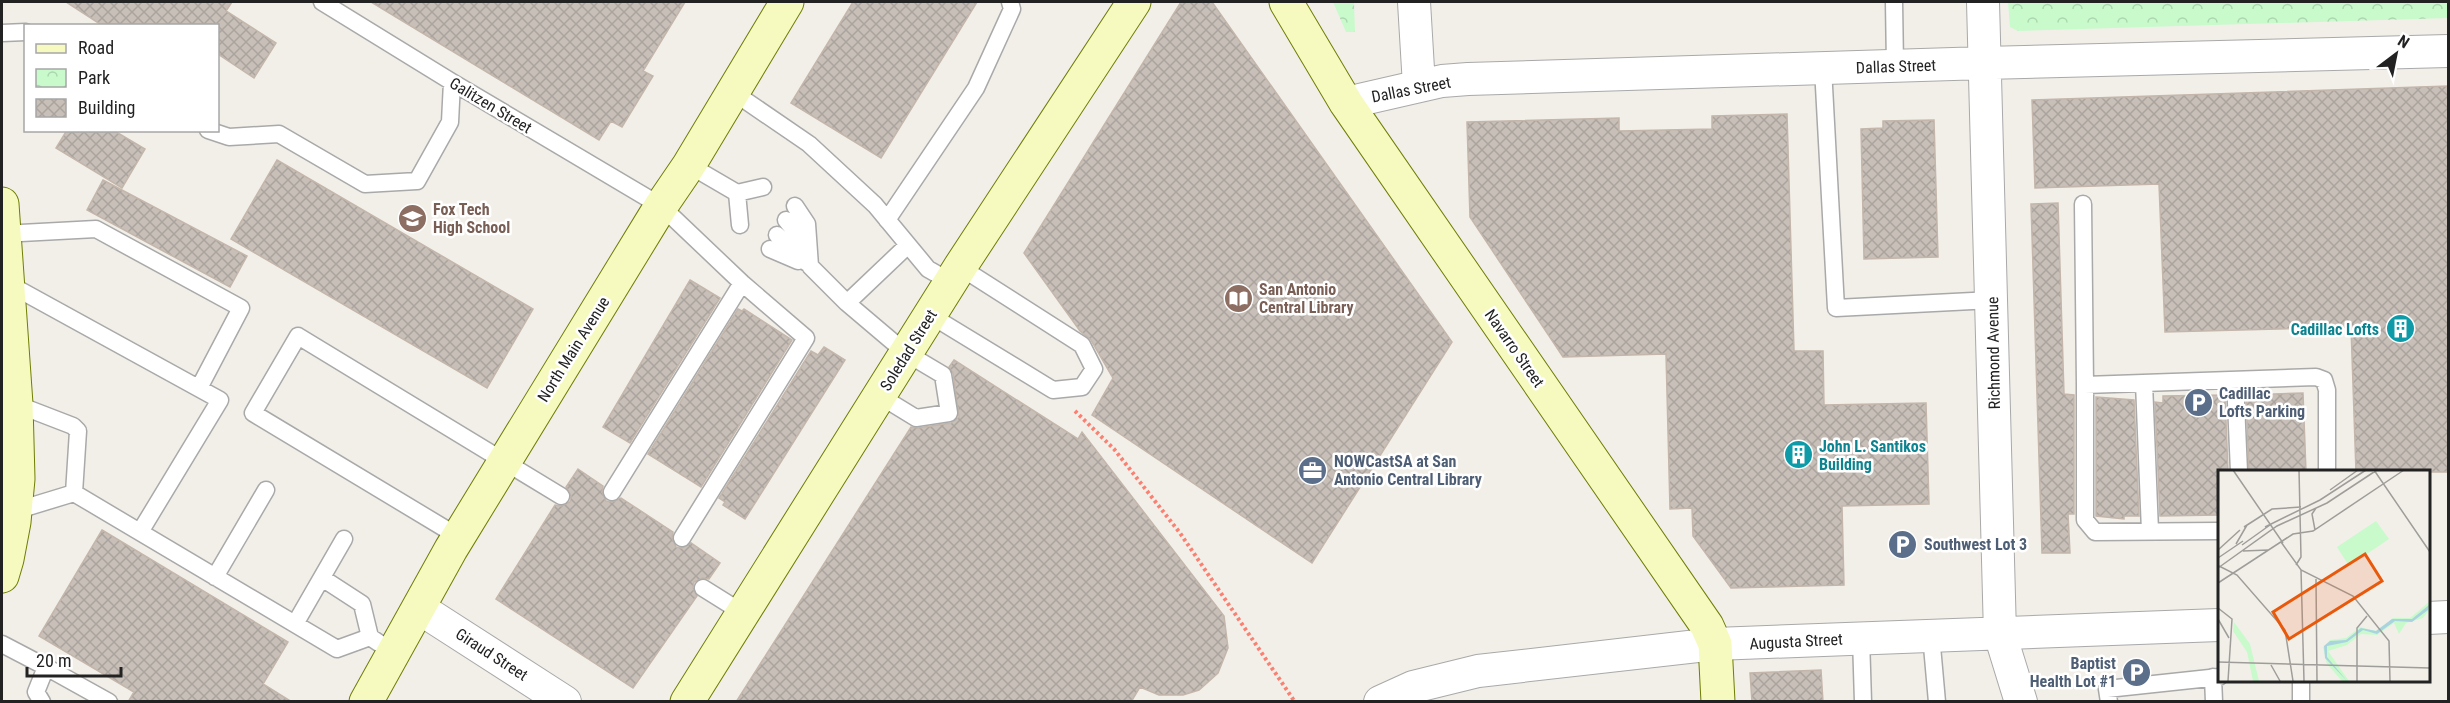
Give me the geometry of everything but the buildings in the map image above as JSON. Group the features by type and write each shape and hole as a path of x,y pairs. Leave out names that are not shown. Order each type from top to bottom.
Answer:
{"main road":[{"name":"North Main Avenue","path":"372,699 381,645 419,608 504,460 661,206 689,165 787,2"},
{"name":"Soledad Street","path":"687,702 955,275 1134,2"},
{"name":"Navarro Street","path":"1287,2 1347,103 1707,626 1715,644 1718,702"},
{"path":"2,224 7,283 11,421 18,479 8,509 7,559 2,576"}],"street":[{"path":"1414,2 1419,86"},
{"name":"Richmond Avenue","path":"1983,2 2000,634 2021,702"},
{"name":"Dallas Street","path":"1347,103 1419,86 1468,79 2448,51"},
{"name":"Giraud Street","path":"419,608 565,702"},
{"path":"2429,618 2448,617"},
{"name":"Augusta Street","path":"1380,702 1413,687 1478,671 1715,644 2218,625"}],"lane":[{"name":"Galitzen Street","path":"322,2 661,206 742,283 806,338 682,538"},
{"path":"887,220 976,88 1012,9 1010,2"},
{"path":"1893,2 1895,66"},
{"path":"2,33 24,32"},
{"path":"1823,68 1836,308 1992,300"},
{"path":"214,132 229,137 279,134 365,184 417,181 450,123 452,82"},
{"path":"733,92 809,144 875,205 928,269 955,275 1082,345 1094,369 1082,387 1053,390 930,315"},
{"path":"689,165 737,193 752,206 737,193"},
{"path":"2083,204 2085,520 2095,532 2218,531"},
{"path":"790,213 807,224 810,266"},
{"path":"2,224 96,229 241,308 199,388"},
{"path":"773,242 810,266 847,303 906,353 943,375 949,413 916,418 880,396"},
{"path":"847,303 908,245"},
{"path":"7,283 220,400 140,532"},
{"path":"612,492 742,283"},
{"path":"459,537 253,413 298,336 561,496"},
{"path":"2085,385 2316,377 2324,380 2326,390 2327,470"},
{"path":"2235,380 2239,470"},
{"path":"2144,383 2150,531"},
{"path":"11,421 73,426 78,431 74,493"},
{"path":"215,577 266,490"},
{"path":"8,509 74,493 337,649 381,645 362,604 322,578"},
{"path":"295,624 344,539"},
{"path":"703,588 743,613"},
{"path":"1931,635 1937,702"},
{"path":"1861,638 1863,702"},
{"path":"2,644 109,702"},
{"path":"42,702 36,692 46,667"},
{"path":"2109,702 2107,689 2216,677 2214,702"},
{"path":"2301,682 2301,702"}],"path":[{"path":"1049,388 1114,449 1180,533 1295,702"}],"green space":[{"path":"1333,2 1354,2 1355,32 1346,32"},
{"path":"2008,2 2448,2 2448,18 2018,31 2010,27"}],"place":[{"name":"Fox Tech High School","path":"412,218"},
{"name":"San Antonio Central Library","path":"1238,298"},
{"name":"Cadillac Lofts","path":"2400,329"},
{"name":"Cadillac Lofts Parking","path":"2198,402"},
{"name":"John L. Santikos Building","path":"1798,455"},
{"name":"NOWCastSA at San Antonio Central Library","path":"1313,470"},
{"name":"Southwest Lot 3","path":"1903,544"},
{"name":"Baptist Health Lot #1","path":"2137,672"}]}
